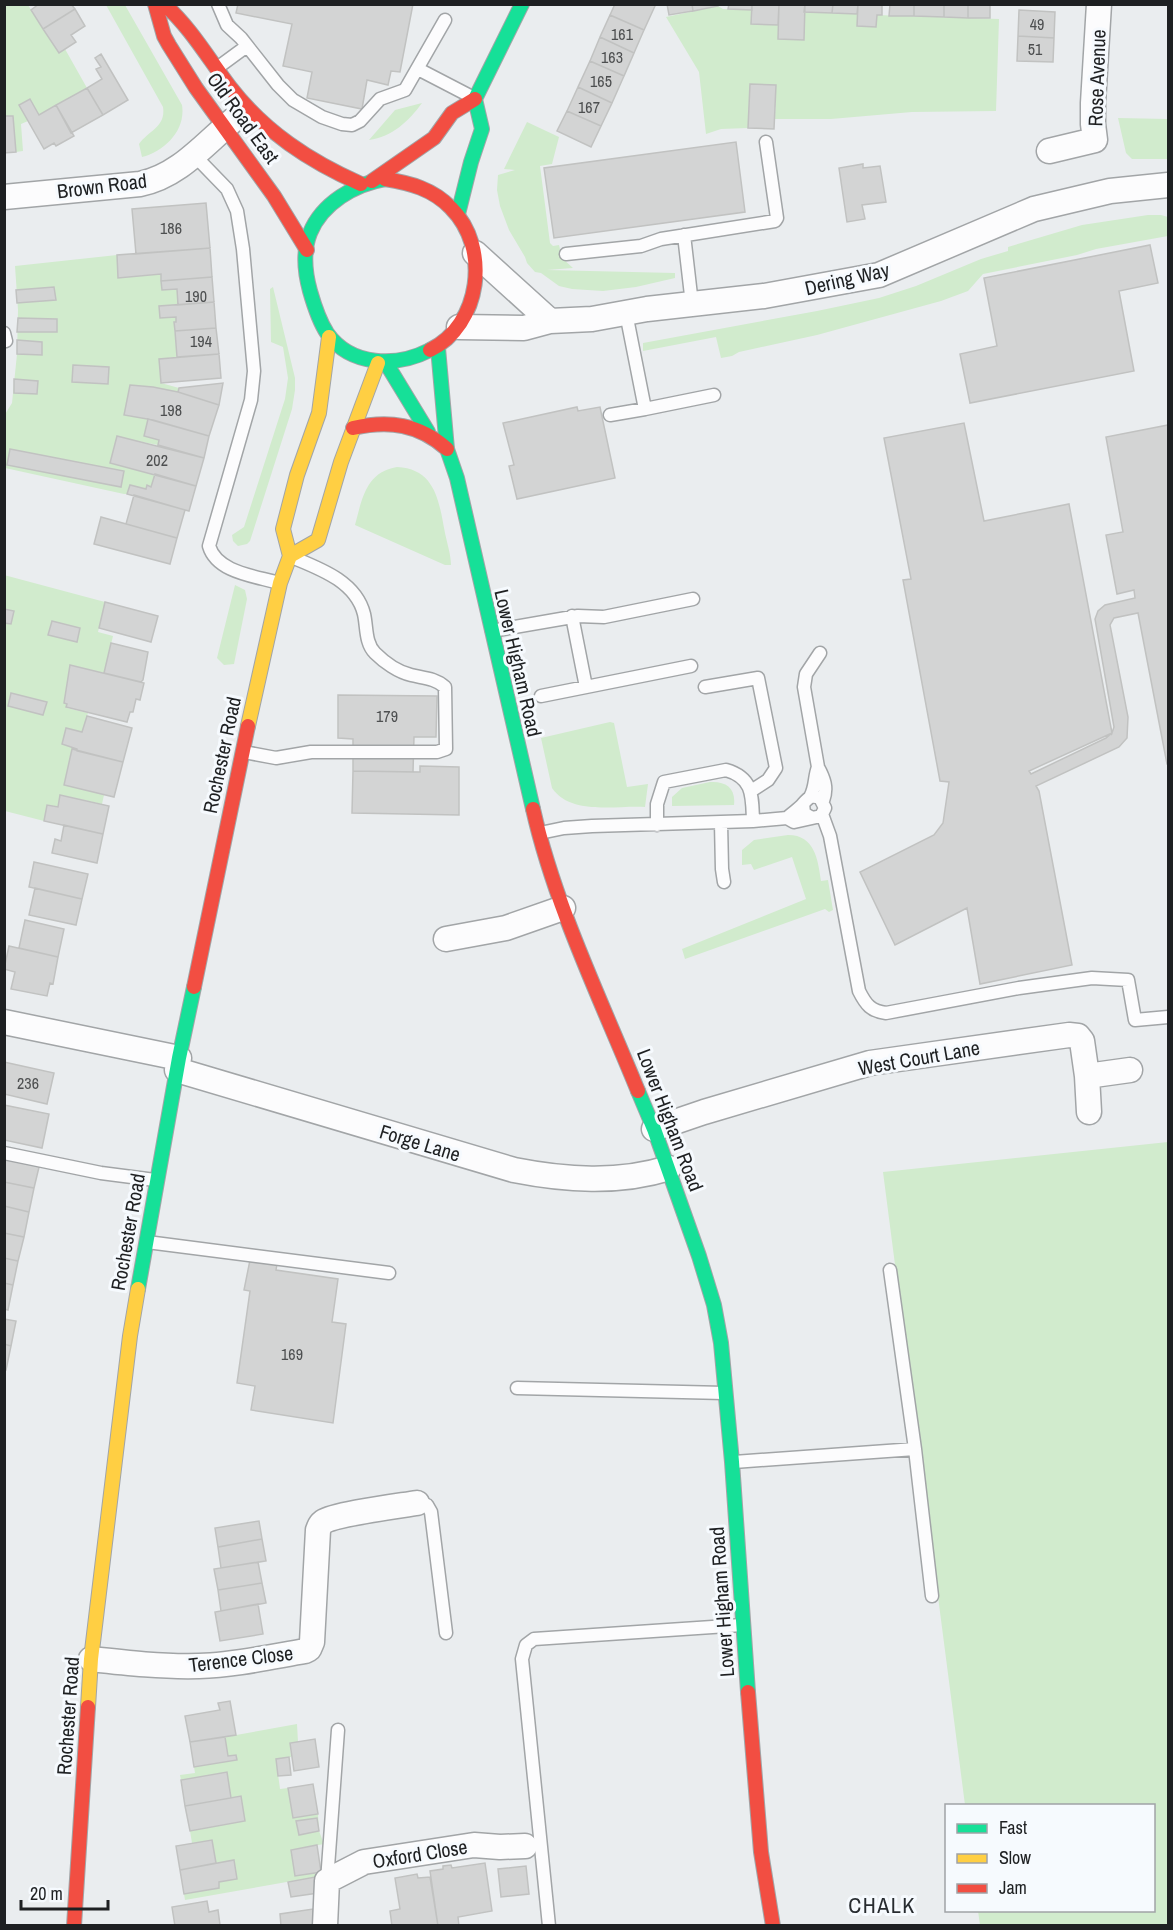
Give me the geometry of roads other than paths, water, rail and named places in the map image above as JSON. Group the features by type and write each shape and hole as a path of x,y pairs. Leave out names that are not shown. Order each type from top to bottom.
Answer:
{"main road":[{"name":"Old Road East","path":"154,4 169,45 196,88 274,196 307,250"},
{"name":"Old Road East","path":"164,4 179,17 247,108 269,130 298,153 326,169 367,182"},
{"path":"367,182 396,180 426,189 444,200 458,214 475,253 474,289 466,315 459,327 438,348 406,360 382,363 359,358 347,352 329,337 323,329 309,290 307,250 309,234 319,218 342,195 367,182 434,138 452,113 475,99 522,4"},
{"path":"458,214 482,129 475,99"},
{"path":"329,337 323,398 297,475 283,529 290,556 318,540 353,428 382,363"},
{"name":"Lower Higham Road","path":"438,348 447,449 457,478 538,833 563,908 669,1168 714,1305 721,1343 732,1462 761,1852 772,1926"},
{"path":"382,363 428,432 447,449"},
{"path":"353,428 373,423 393,423 428,432"},
{"name":"Rochester Road","path":"74,1926 91,1659 130,1336 178,1064 242,752 280,583 290,556"}],"street":[{"name":"Rose Avenue","path":"1049,151 1095,140 1093,103 1099,4"},
{"name":"Brown Road","path":"4,197 148,182 168,175 247,108"},
{"name":"Dering Way","path":"459,327 524,328 550,321 592,319 764,296 879,275 1034,209 1110,191 1168,185"},
{"path":"475,253 550,321"},
{"path":"446,939 506,928 563,908"},
{"name":"Forge Lane","path":"4,1022 178,1064 284,1101 459,1155 527,1173 565,1179 595,1179 643,1174 669,1168"},
{"name":"West Court Lane","path":"654,1129 870,1063 1069,1035 1078,1036 1082,1041 1089,1112"},
{"path":"1087,1076 1130,1070"},
{"name":"Terence Close","path":"91,1659 172,1666 201,1666 305,1651 312,1642 320,1525 325,1521 417,1503"},
{"name":"Oxford Close","path":"327,1881 364,1862 474,1845 525,1846"},
{"path":"326,1926 327,1881"}],"lane":[{"path":"218,4 227,25 278,85 294,100 322,117 350,126 358,123 380,99 404,92 445,20"},
{"path":"216,68 247,46"},
{"path":"417,69 475,99"},
{"path":"566,254 637,247 660,239 771,223 777,220 766,142"},
{"path":"194,155 227,189 237,211 243,249 254,371 251,400 211,537 210,549 217,561 225,566 280,583"},
{"path":"684,235 692,304"},
{"path":"626,313 645,409"},
{"path":"610,415 714,395"},
{"path":"242,752 276,758 311,753 437,752 446,749 445,687 439,681 402,672 378,656 369,645 363,611 357,598 332,574 290,556"},
{"path":"491,631 572,616 604,616 693,598"},
{"path":"572,616 586,687"},
{"path":"538,833 574,827 722,823 787,818 794,822 817,816 825,808 823,801 826,790 824,777 818,766 804,687 806,674 820,653"},
{"path":"541,696 691,666"},
{"path":"705,687 758,678 776,768 773,776 767,782 751,791"},
{"path":"818,766 814,775 815,787 806,801 804,813 817,816 830,836 859,991 864,1002 876,1012 886,1013 1020,988 1092,978 1128,980 1135,1020 1168,1017"},
{"path":"657,825 658,801 662,785 667,780 728,770 745,782 751,791 753,821"},
{"path":"787,818 806,801 816,796 823,801"},
{"path":"722,823 724,882"},
{"path":"4,1153 101,1173 156,1181"},
{"path":"146,1242 389,1273"},
{"path":"890,1269 915,1449 932,1596"},
{"path":"517,1388 725,1393"},
{"path":"732,1462 915,1449"},
{"path":"417,1503 427,1505 431,1512 446,1633"},
{"path":"549,1926 522,1659 526,1645 534,1639 743,1625"},
{"path":"327,1881 338,1730"}],"district":[{"name":"CHALK","path":"882,1905"}]}
